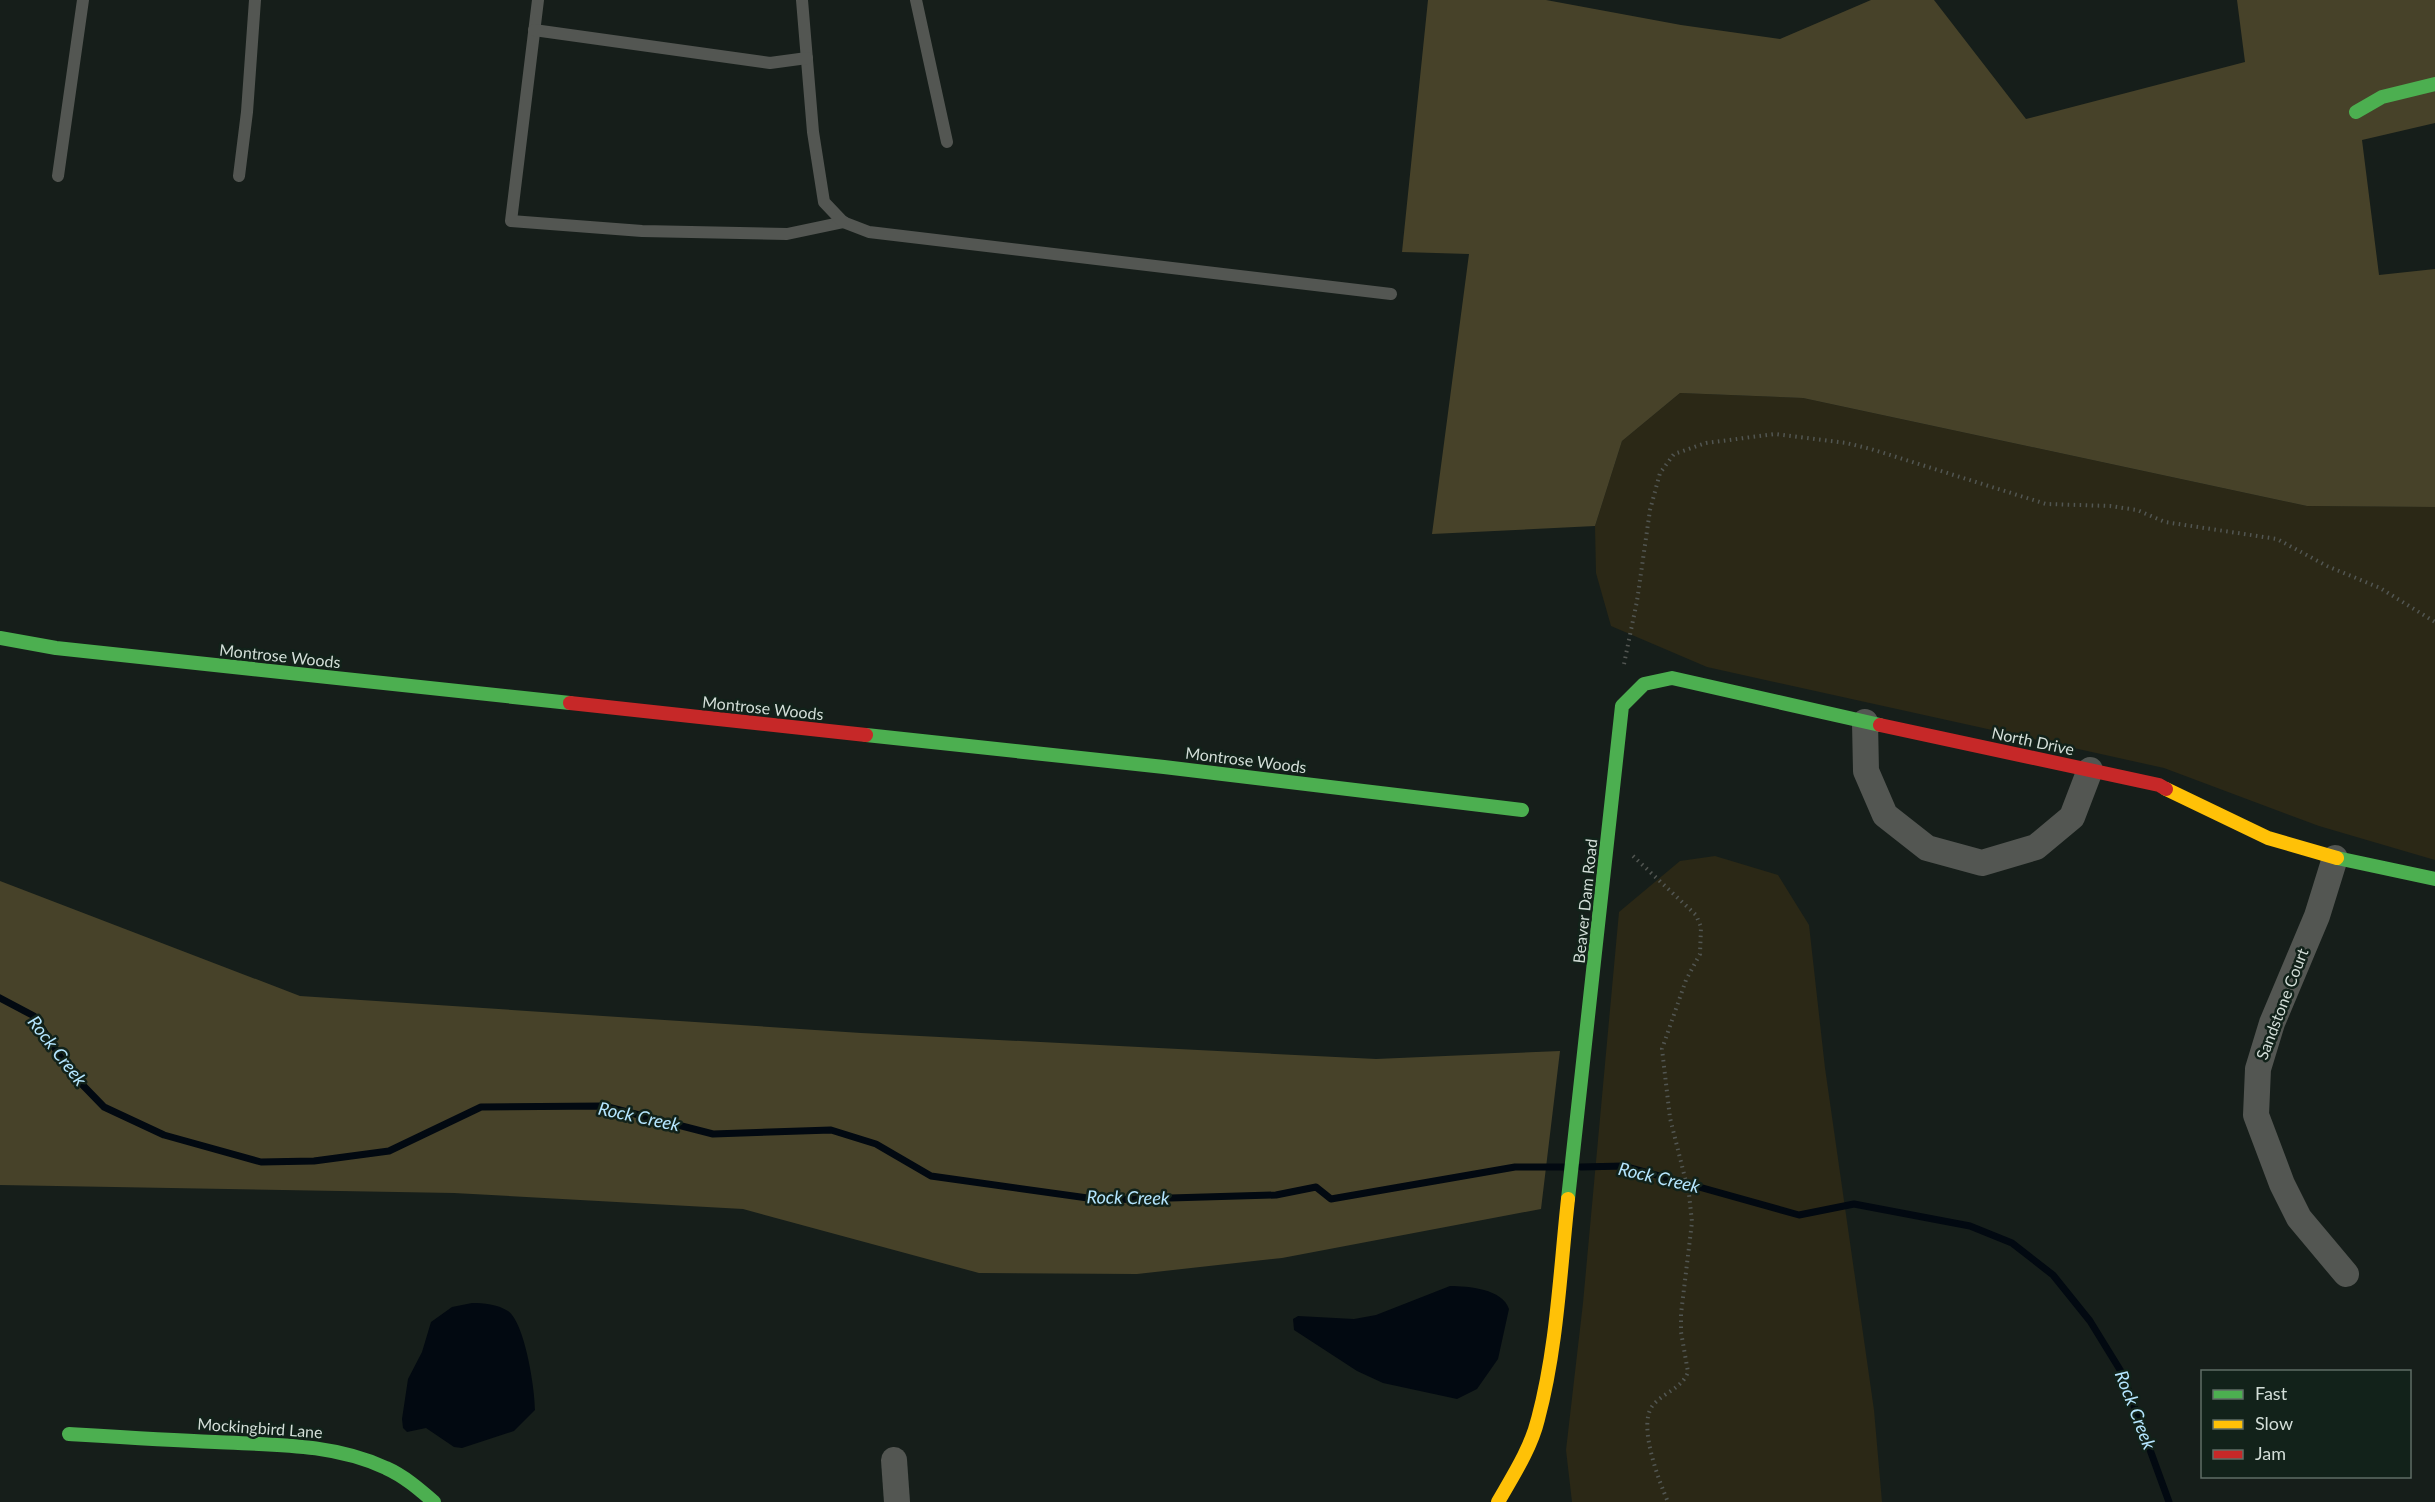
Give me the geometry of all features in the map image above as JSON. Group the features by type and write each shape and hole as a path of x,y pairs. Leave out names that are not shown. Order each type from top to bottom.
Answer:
{"street":[{"path":"2356,112 2382,97 2435,84"},
{"name":"Montrose Woods","path":"0,638 67,650 1164,767 1522,810"},
{"name":"North Drive","path":"1622,706 1644,684 1672,678 2159,785 2268,838 2335,858 2435,879"},
{"name":"Beaver Dam Road","path":"1498,1502 1520,1463 1538,1421 1551,1353 1622,706"},
{"path":"1865,722 1866,771 1885,815 1927,848 1982,863 2036,847 2072,817 2090,770"},
{"name":"Sandstone Court","path":"2335,858 2318,916 2272,1023 2258,1068 2256,1115 2282,1184 2299,1218 2346,1274"},
{"name":"Mockingbird Lane","path":"69,1434 324,1448 376,1462 422,1489 434,1502"},
{"path":"894,1460 897,1502"}],"lane":[{"path":"58,176 83,0"},
{"path":"239,176 247,112 255,0"},
{"path":"538,0 511,221 642,231 787,234 844,222"},
{"path":"802,0 813,132 824,202 844,222 869,232 1391,294"},
{"path":"916,0 947,142"},
{"path":"534,30 770,63 807,58"}],"path":[{"path":"1644,540 1660,473 1674,454 1706,443 1775,434 1846,443 1871,449 2046,504 2088,504 2128,509 2164,522 2277,539 2327,566 2380,588 2435,622"},
{"path":"1609,831 1696,915 1701,927 1701,954 1686,980 1662,1049 1670,1118 1689,1194 1692,1222 1681,1314 1681,1332 1688,1372 1680,1385 1653,1404 1647,1427 1652,1456 1668,1502"}],"shaded area":[{"path":"1428,0 1546,0 1681,25 1780,39 1871,0 1934,0 2026,119 2245,62 2237,0 2435,0 2435,123 2362,140 2379,275 2435,269 2435,507 2307,506 1803,398 1680,393 1622,441 1595,526 1432,534 1469,254 1402,252"},
{"path":"1680,393 1803,398 2307,506 2435,507 2435,860 2319,826 2164,768 1707,667 1611,626 1596,573 1595,526 1622,441"},
{"path":"1715,856 1778,875 1809,925 1825,1068 1874,1410 1882,1502 1572,1502 1566,1450 1583,1303 1619,912 1680,861"},
{"path":"0,881 300,996 861,1033 1376,1059 1560,1051 1541,1209 1282,1258 1137,1274 979,1273 743,1209 454,1193 0,1185"},
{"path":"1450,1286 1475,1288 1492,1293 1500,1297 1509,1309 1498,1359 1477,1389 1457,1399 1383,1383 1357,1371 1294,1330 1293,1319 1298,1316 1354,1319 1376,1315"},
{"path":"472,1303 499,1307 508,1311 514,1318 528,1357 535,1410 514,1431 462,1448 454,1447 426,1428 407,1432 403,1428 402,1419 408,1379 422,1352 431,1322 452,1307"}],"waterway":[{"name":"Rock Creek","path":"0,998 34,1016 71,1073 104,1107 164,1135 261,1162 314,1161 389,1151 481,1107 604,1106 713,1134 831,1130 876,1144 931,1176 1102,1200 1276,1195 1316,1187 1331,1199 1515,1167 1564,1167"},
{"name":"Rock Creek","path":"1581,1167 1624,1166 1799,1215 1854,1204 1970,1226 2012,1243 2053,1275 2090,1321 2122,1373 2169,1502"}],"traffic: fast":[{"path":"2356,112 2382,97 2435,84"},
{"path":"0,638 56,648 570,703"},
{"path":"1568,1199 1622,706 1644,684 1672,678 1880,725"},
{"path":"866,735 1164,767 1522,810"},
{"path":"2337,858 2435,879"},
{"path":"69,1434 280,1445 324,1450 366,1460 393,1471 434,1502"}],"traffic: slow":[{"path":"2166,789 2268,838 2337,858"},
{"path":"1498,1502 1521,1462 1538,1419 1550,1365 1568,1199"}],"traffic: jam":[{"path":"570,703 866,735"},
{"path":"1880,725 2159,785 2166,789"}]}
